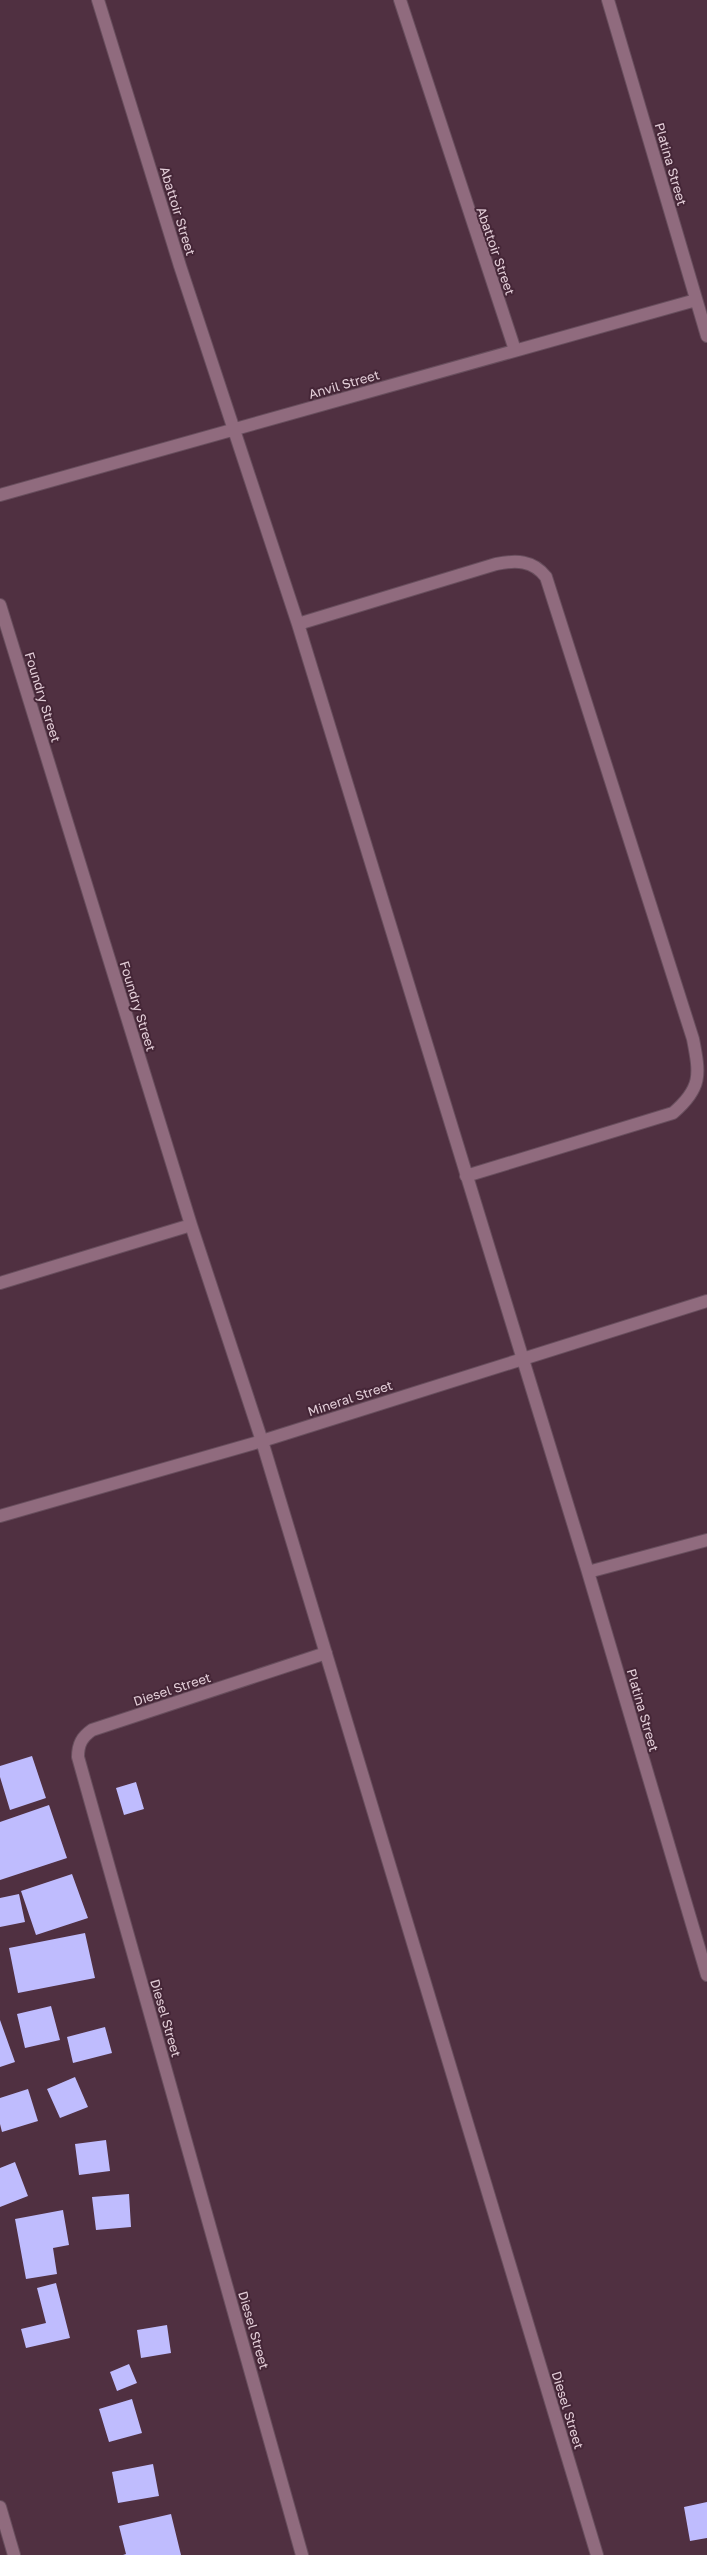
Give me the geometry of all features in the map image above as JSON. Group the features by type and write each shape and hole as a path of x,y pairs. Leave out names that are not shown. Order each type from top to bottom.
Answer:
{"street":[{"name":"Abattoir Street","path":"98,0 180,266 235,429 298,624 466,1176"},
{"name":"Abattoir Street","path":"400,0 515,350"},
{"name":"Platina Street","path":"608,0 707,336"},
{"name":"Anvil Street","path":"0,496 696,300"},
{"path":"298,624 510,561 525,562 542,572 546,577 693,1039 697,1061 696,1089 685,1102 672,1113 466,1176"},
{"name":"Foundry Street","path":"0,605 190,1225 262,1440"},
{"name":"Platina Street","path":"466,1176 588,1572 707,1975"},
{"path":"0,1283 190,1225"},
{"name":"Mineral Street","path":"0,1516 262,1440 707,1301"},
{"name":"Diesel Street","path":"262,1440 597,2555"},
{"path":"588,1572 707,1540"},
{"name":"Diesel Street","path":"302,2555 78,1757 78,1749 80,1741 92,1730 326,1653"},
{"path":"0,2507 14,2555"}],"building":[{"path":"32,1756 46,1798 10,1810 0,1777 0,1766"},
{"path":"136,1782 144,1809 124,1815 116,1788"},
{"path":"49,1805 67,1858 0,1880 0,1822"},
{"path":"72,1874 88,1918 36,1935 21,1891"},
{"path":"19,1894 25,1922 0,1927 0,1898"},
{"path":"85,1933 95,1978 18,1993 9,1948"},
{"path":"51,2006 60,2040 25,2048 17,2014"},
{"path":"0,2020 15,2062 0,2067"},
{"path":"105,2027 112,2053 73,2063 67,2037"},
{"path":"75,2077 88,2107 60,2118 47,2089"},
{"path":"28,2089 38,2121 2,2132 0,2124 0,2098"},
{"path":"106,2140 110,2171 79,2175 75,2144"},
{"path":"15,2162 28,2196 0,2207 0,2168"},
{"path":"129,2194 131,2227 96,2230 92,2197"},
{"path":"63,2210 69,2245 53,2248 57,2274 26,2279 15,2219"},
{"path":"56,2283 70,2338 26,2348 21,2329 46,2323 37,2288"},
{"path":"167,2325 171,2353 141,2358 137,2330"},
{"path":"129,2364 137,2383 117,2391 110,2372"},
{"path":"132,2399 142,2433 109,2442 99,2409"},
{"path":"153,2464 159,2496 118,2503 112,2472"},
{"path":"707,2502 707,2538 690,2541 684,2507"},
{"path":"171,2514 181,2555 123,2555 126,2554 119,2526"}]}
